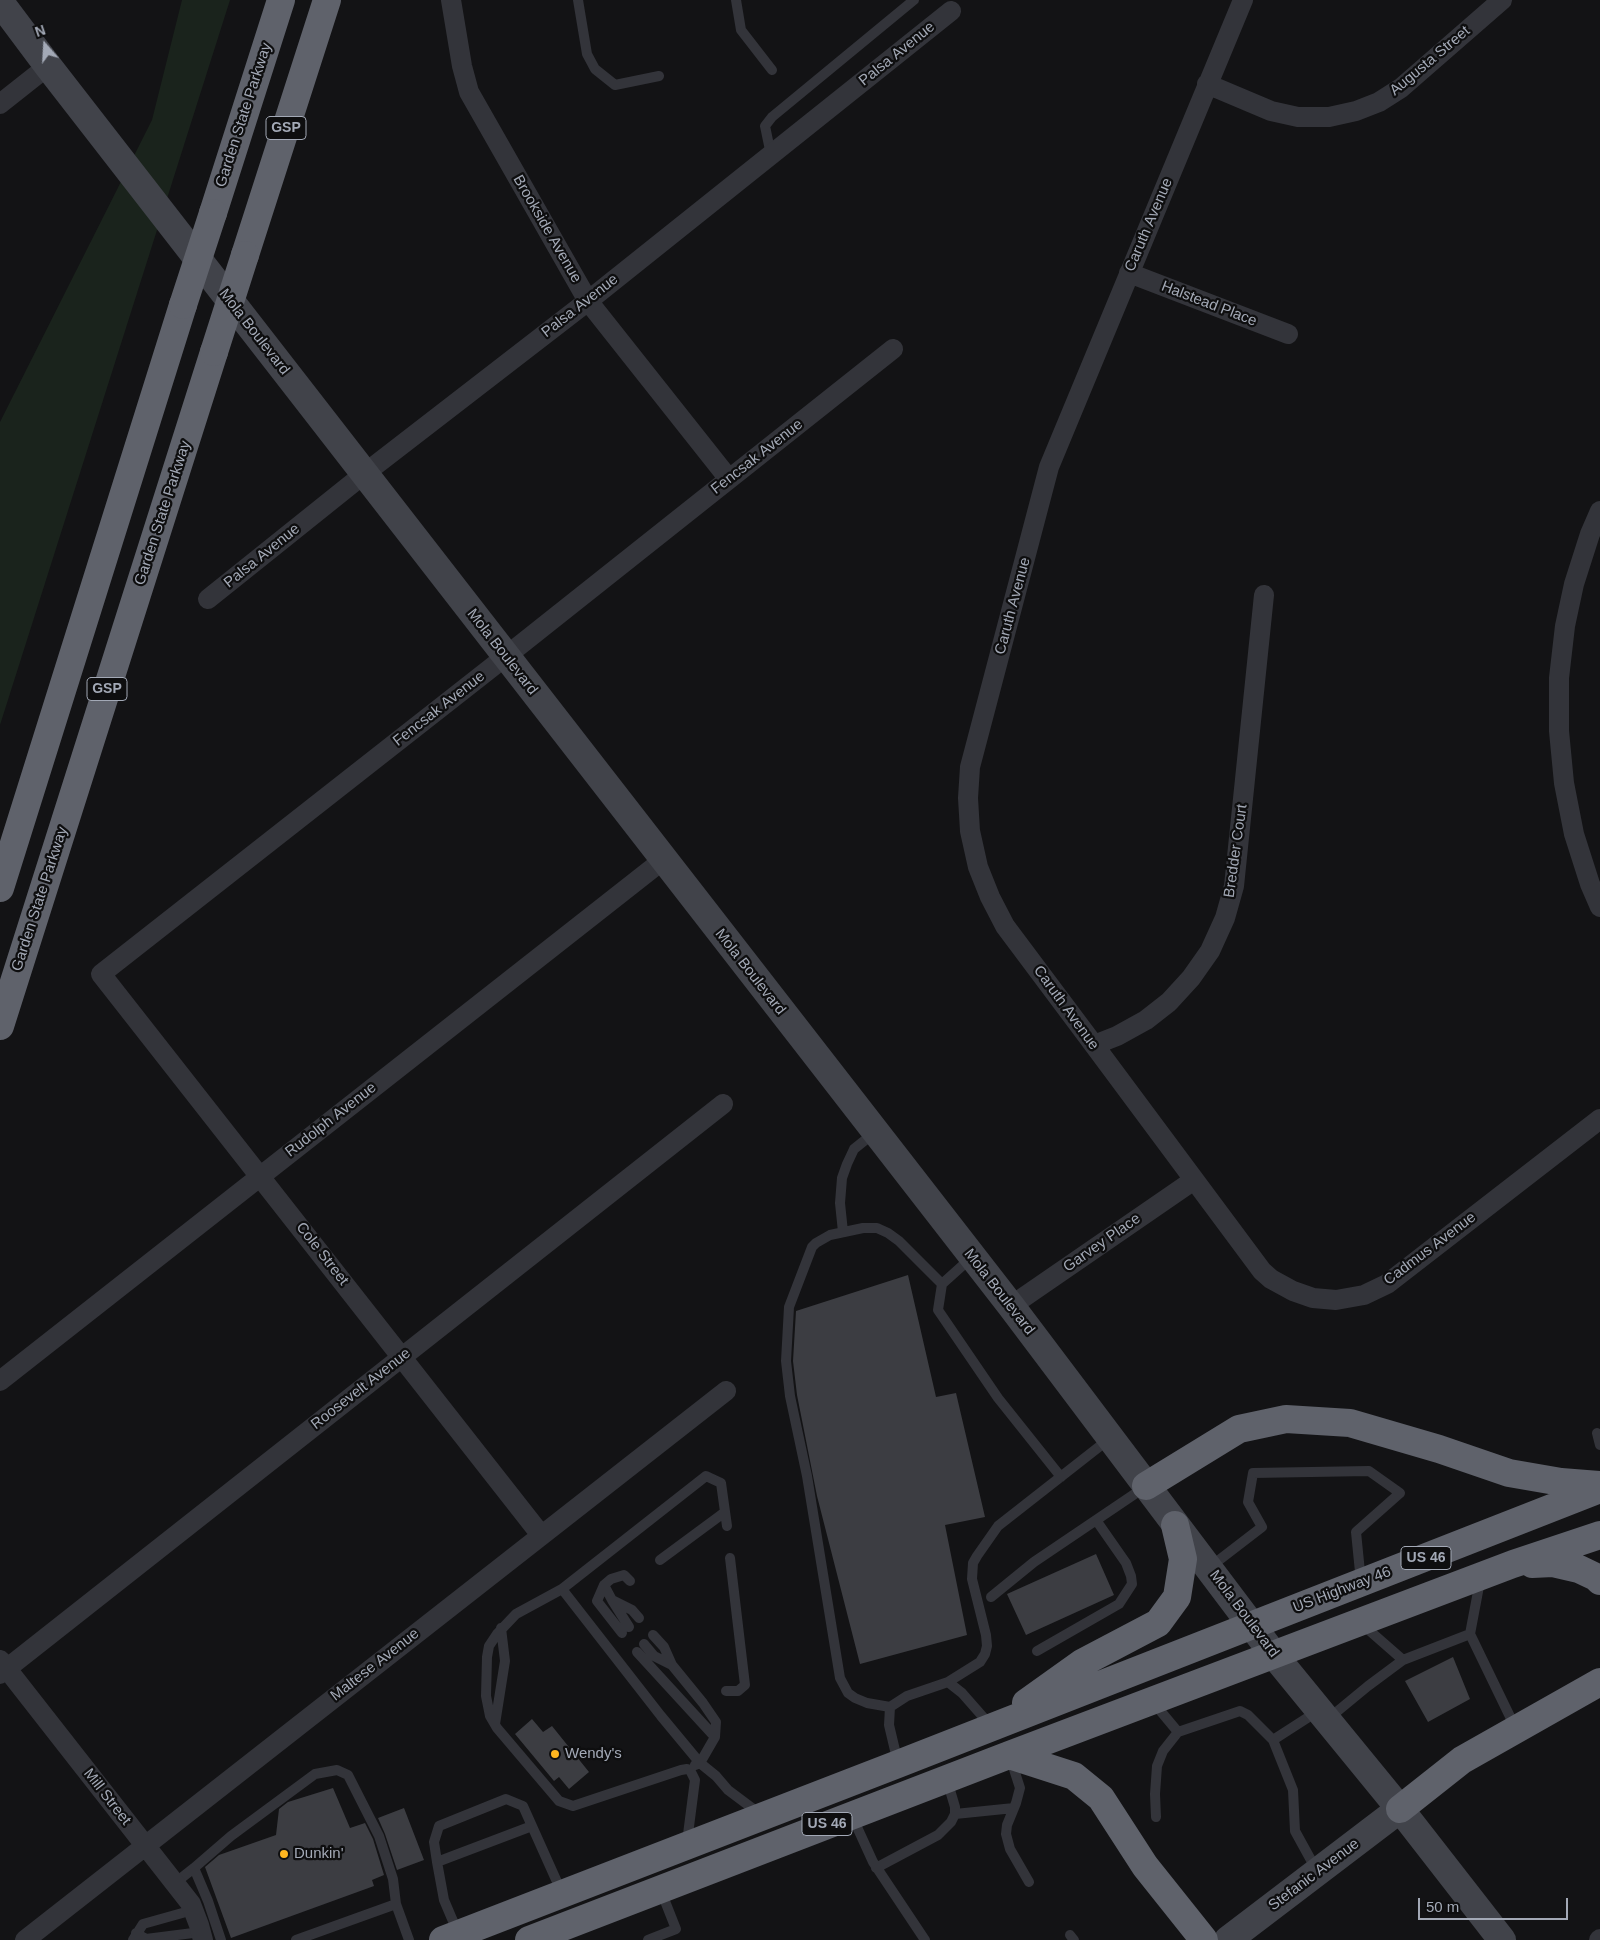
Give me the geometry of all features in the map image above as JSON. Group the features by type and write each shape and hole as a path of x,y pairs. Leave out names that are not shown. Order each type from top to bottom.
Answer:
{"highway":[{"name":"Garden State Parkway","path":"0,888 281,0"},
{"name":"Garden State Parkway","path":"0,1026 327,0"},
{"path":"1146,1486 1239,1430 1286,1419 1350,1422 1439,1449 1509,1474 1561,1482 1600,1485"},
{"name":"US Highway 46","path":"1252,1626 1600,1490"},
{"path":"991,1727 1082,1662 1158,1623 1177,1596 1183,1559 1175,1525"},
{"name":"US 46","path":"529,1940 947,1778 1513,1564 1600,1536"},
{"path":"1513,1564 1553,1563 1579,1569 1600,1581"},
{"name":"US 46","path":"451,1937 1252,1626"},
{"path":"1400,1809 1462,1760 1589,1689 1600,1671"},
{"path":"1009,1755 1074,1776 1101,1798 1145,1866 1204,1940"}],"street":[{"name":"Brookside Avenue","path":"452,0 462,66 469,92 588,301 729,479"},
{"name":"Caruth Avenue","path":"1194,1180 1005,926 990,897 978,867 970,830 968,798 970,767 1049,467 1243,0"},
{"name":"Augusta Street","path":"1208,84 1270,111 1298,117 1328,117 1356,112 1379,102 1401,88 1502,0"},
{"name":"Mola Boulevard","path":"0,2 505,657 1011,1306 1274,1655 1400,1809 1502,1940"},
{"name":"Palsa Avenue","path":"208,599 364,474 588,301 951,12"},
{"path":"0,104 48,66"},
{"name":"Halstead Place","path":"1129,273 1288,334"},
{"name":"Fencsak Avenue","path":"101,974 893,349"},
{"path":"1600,511 1590,534 1574,584 1565,626 1559,678 1559,731 1564,783 1574,834 1590,884 1600,907"},
{"name":"Bredder Court","path":"1094,1046 1146,1020 1169,1002 1191,978 1210,951 1225,918 1234,886 1264,595"},
{"name":"Rudolph Avenue","path":"0,1381 663,860"},
{"name":"Cole Street","path":"101,974 541,1534"},
{"name":"Roosevelt Avenue","path":"2,1668 723,1104"},
{"name":"Cadmus Avenue","path":"1194,1180 1262,1270 1271,1279 1299,1294 1313,1298 1336,1300 1364,1295 1387,1284 1600,1118"},
{"name":"Garvey Place","path":"1011,1306 1194,1180"},
{"name":"Maltese Avenue","path":"25,1940 726,1391"},
{"name":"Mill Street","path":"2,1668 191,1904 202,1936"},
{"name":"Stefanic Avenue","path":"1228,1940 1400,1809"}],"lane":[{"path":"578,0 587,54 595,69 615,85 659,76"},
{"path":"736,0 741,30 772,70"},
{"path":"771,155 765,126 772,117 914,0"},
{"path":"843,1232 840,1203 842,1178 846,1164 854,1149 875,1132"},
{"path":"942,1284 899,1241 888,1233 877,1228 863,1228 822,1238 812,1248 789,1308 786,1361 788,1381 807,1476 840,1678 848,1693 867,1703 890,1707 907,1696 948,1682 980,1662 987,1646 972,1579 973,1563 998,1526 1110,1438"},
{"path":"973,1257 942,1284 938,1310 998,1398 1061,1477"},
{"path":"1600,1435 1597,1433 1600,1445"},
{"path":"1208,1568 1262,1527 1248,1502 1253,1473 1369,1472 1400,1493 1356,1532 1361,1582"},
{"path":"653,1635 664,1647 672,1665 716,1722 715,1737 700,1763 687,1769 574,1806 559,1801 490,1716 486,1696 489,1646 502,1628 516,1614 562,1589 706,1476 721,1483 727,1526"},
{"path":"991,1597 1034,1562 1146,1486"},
{"path":"660,1560 725,1512"},
{"path":"1037,1651 1119,1604 1132,1584 1126,1563 1096,1520"},
{"path":"726,1691 738,1690 745,1685 730,1558"},
{"path":"604,1585 625,1630 597,1601 604,1585 611,1579 624,1575 630,1580"},
{"path":"1481,1577 1470,1634 1517,1730"},
{"path":"562,1589 700,1763 716,1776 728,1790 763,1816"},
{"path":"612,1600 632,1610 639,1618"},
{"path":"1360,1622 1403,1660"},
{"path":"495,1724 505,1661 502,1628"},
{"path":"1273,1740 1323,1715 1368,1686 1403,1660 1470,1634"},
{"path":"644,1644 654,1656 672,1665"},
{"path":"637,1652 715,1737"},
{"path":"948,1682 962,1693 991,1727"},
{"path":"1152,1702 1178,1732"},
{"path":"890,1707 889,1725 898,1764"},
{"path":"1156,1817 1156,1773 1159,1758 1178,1732 1243,1712 1273,1740 1293,1790 1295,1831 1317,1872"},
{"path":"1009,1755 1020,1788 1007,1825 1006,1834 1010,1849 1029,1882"},
{"path":"686,1846 695,1780 687,1769"},
{"path":"175,1883 231,1836 315,1774 337,1770 348,1775 379,1836 393,1879 396,1904 409,1940"},
{"path":"876,1868 938,1835 951,1822 955,1814 955,1807 947,1778"},
{"path":"451,1937 434,1842 439,1826 506,1800 523,1806 562,1894"},
{"path":"955,1814 1014,1808"},
{"path":"852,1815 876,1868 926,1940"},
{"path":"437,1862 532,1826"},
{"path":"194,1868 208,1901 221,1940"},
{"path":"648,1940 676,1929 661,1889"},
{"path":"296,1940 396,1904"},
{"path":"193,1910 144,1924 134,1937 146,1940 202,1936"}],"shaded area":[{"path":"182,0 230,0 0,725 0,422 152,120"}],"building":[{"path":"908,1275 936,1397 956,1393 985,1517 945,1525 967,1635 860,1664 817,1496 797,1395 793,1361 796,1311"},
{"path":"1096,1554 1114,1595 1026,1635 1007,1594"},
{"path":"1453,1657 1470,1699 1428,1722 1405,1681"},
{"path":"532,1719 543,1732 552,1726 589,1772 569,1789 559,1777 554,1781 515,1734"},
{"path":"333,1788 350,1828 365,1823 373,1839 384,1875 372,1880 374,1886 231,1938 205,1867 219,1855 276,1835 279,1809 288,1802"},
{"path":"404,1808 424,1860 397,1870 378,1818"}],"place":[{"name":"Wendy's","path":"555,1754"},
{"name":"Dunkin'","path":"284,1854"}]}
